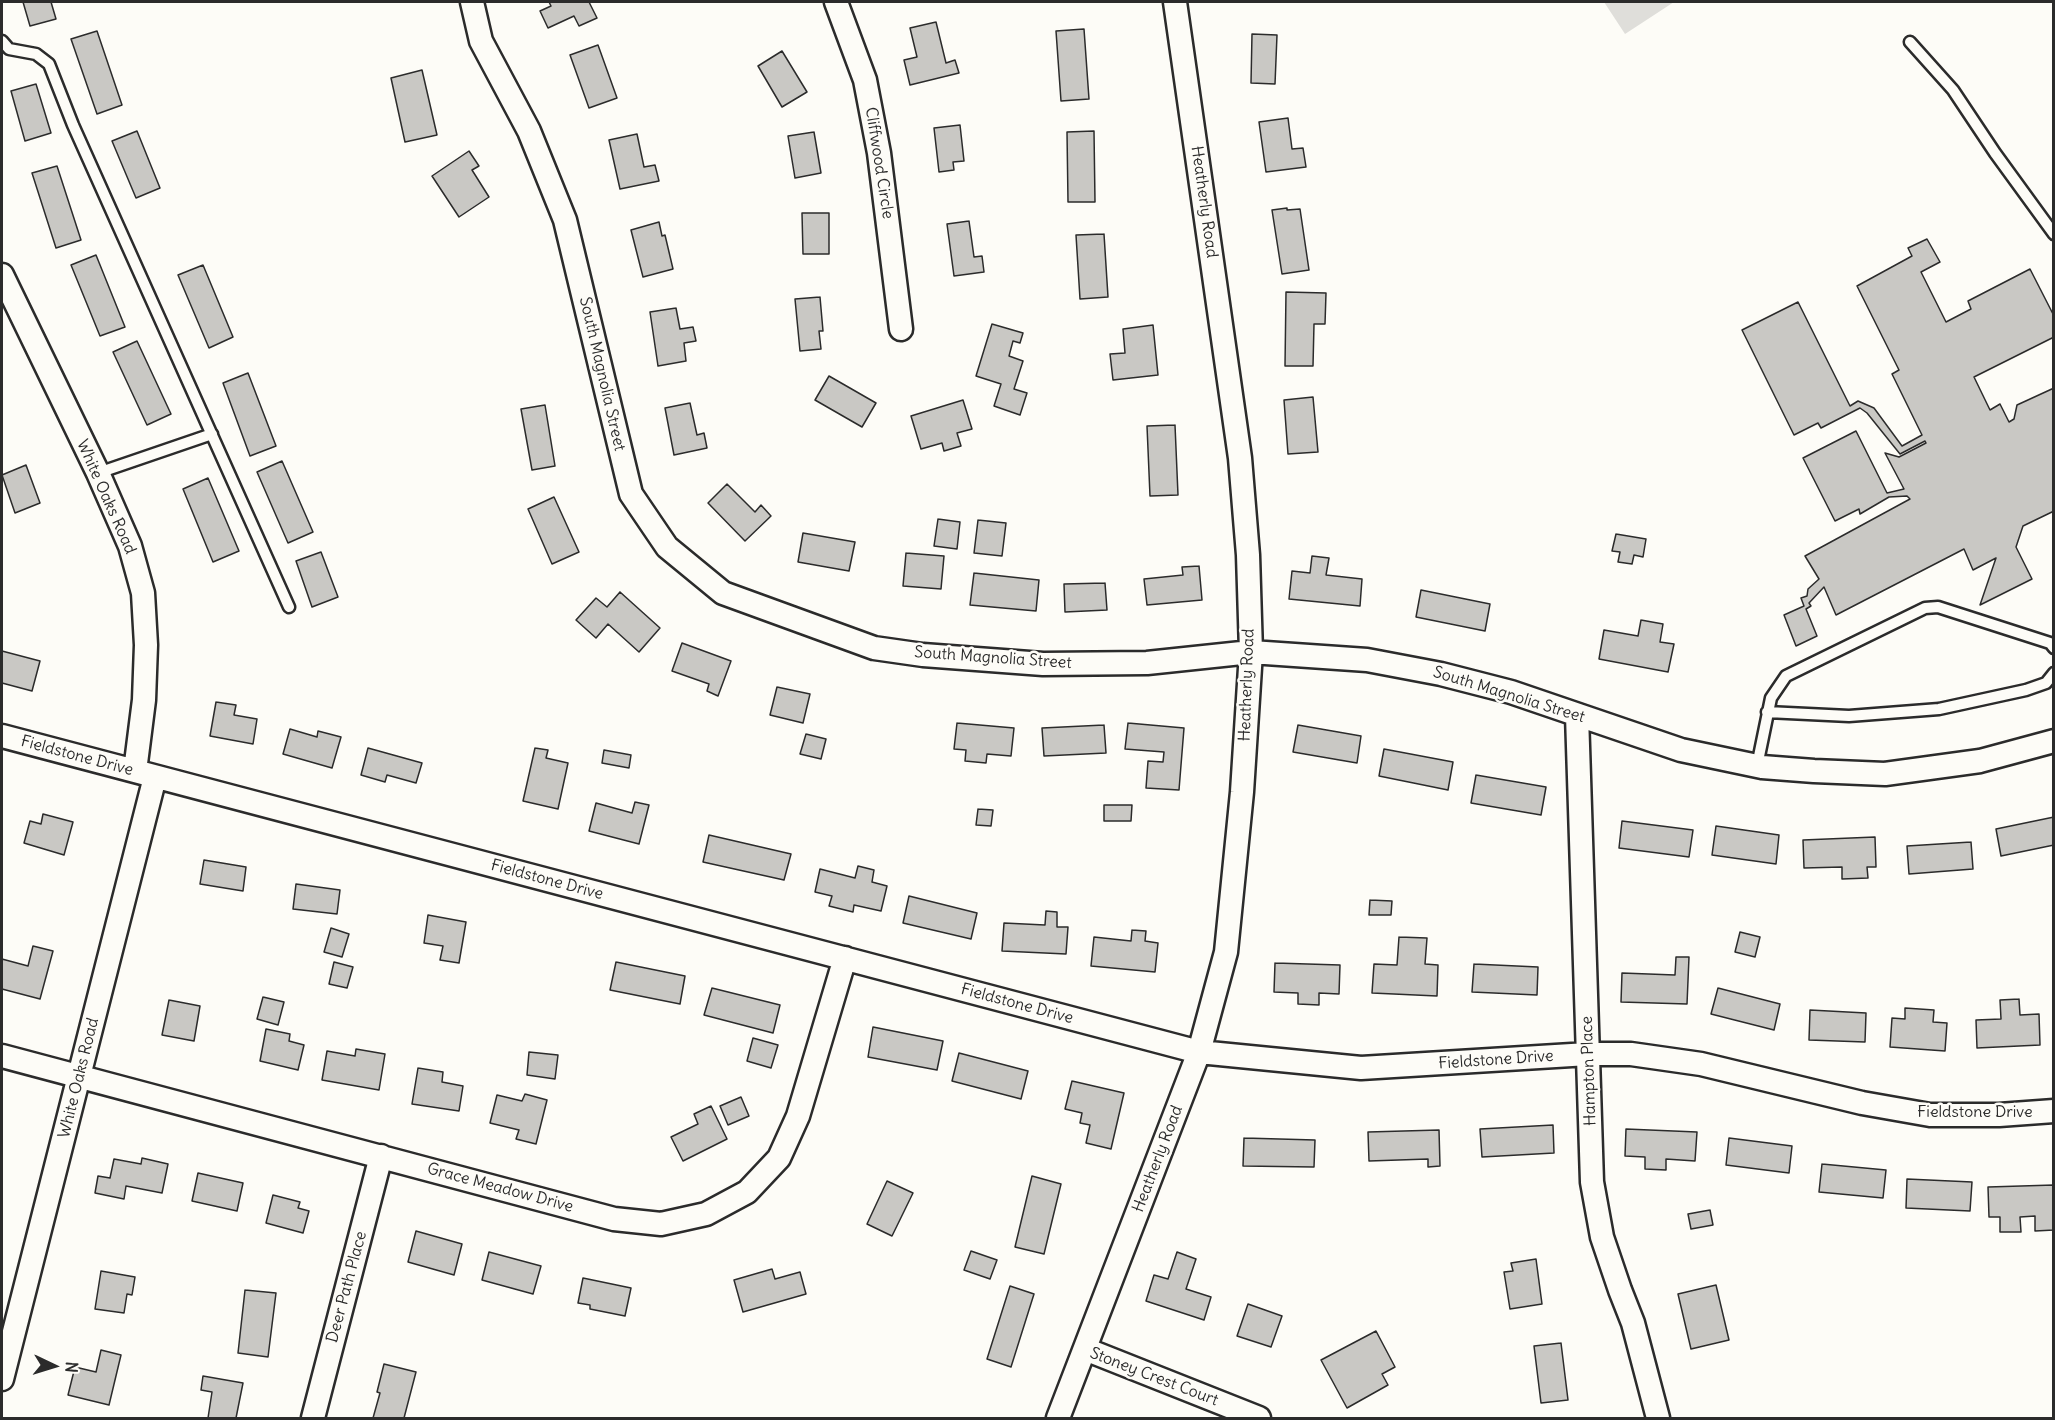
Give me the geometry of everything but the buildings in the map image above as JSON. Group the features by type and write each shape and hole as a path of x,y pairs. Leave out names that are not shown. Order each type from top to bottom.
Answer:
{"street":[{"name":"South Magnolia Street","path":"472,2 481,41 529,131 566,220 631,494 667,547 723,593 874,648 923,654 1042,664 1147,663 1251,652 1367,660 1441,674 1511,692 1681,750 1757,766 1885,774 1980,761 2054,741"},
{"name":"Cliffwood Circle","path":"836,2 865,80 879,153 902,329"},
{"name":"Heatherly Road","path":"1085,1349 1199,1052 1226,952 1242,792 1251,652 1248,555 1240,458 1175,2"},
{"name":"White Oaks Road","path":"2,275 98,473 130,546 143,593 146,645 145,774 80,1077 3,1364"},
{"name":"Hampton Place","path":"1577,715 1592,1182 1602,1237 1633,1323 1658,1419"},
{"name":"Fieldstone Drive","path":"2,736 1199,1052 1361,1068 1588,1054 1631,1054 1701,1064 1862,1103 1930,1115 1999,1115 2054,1111"},
{"name":"Grace Meadow Drive","path":"2,1056 614,1219 661,1224 706,1214 747,1192 779,1158 798,1116 845,958"},
{"name":"Deer Path Place","path":"313,1419 381,1156"},
{"name":"Stoney Crest Court","path":"1058,1419 1085,1349 1259,1418"}],"lane":[{"path":"2,41 9,49 36,54 49,64 73,125 288,607"},
{"path":"1910,42 1953,90 2054,234"},
{"path":"98,473 212,434"},
{"path":"1757,766 1771,698 1786,676 1925,608 1938,607 2050,643 2054,648"},
{"path":"1767,712 1849,716 1939,709 2026,690 2046,683 2054,673"}],"shaded area":[{"path":"1604,2 1674,2 1625,34"}]}
